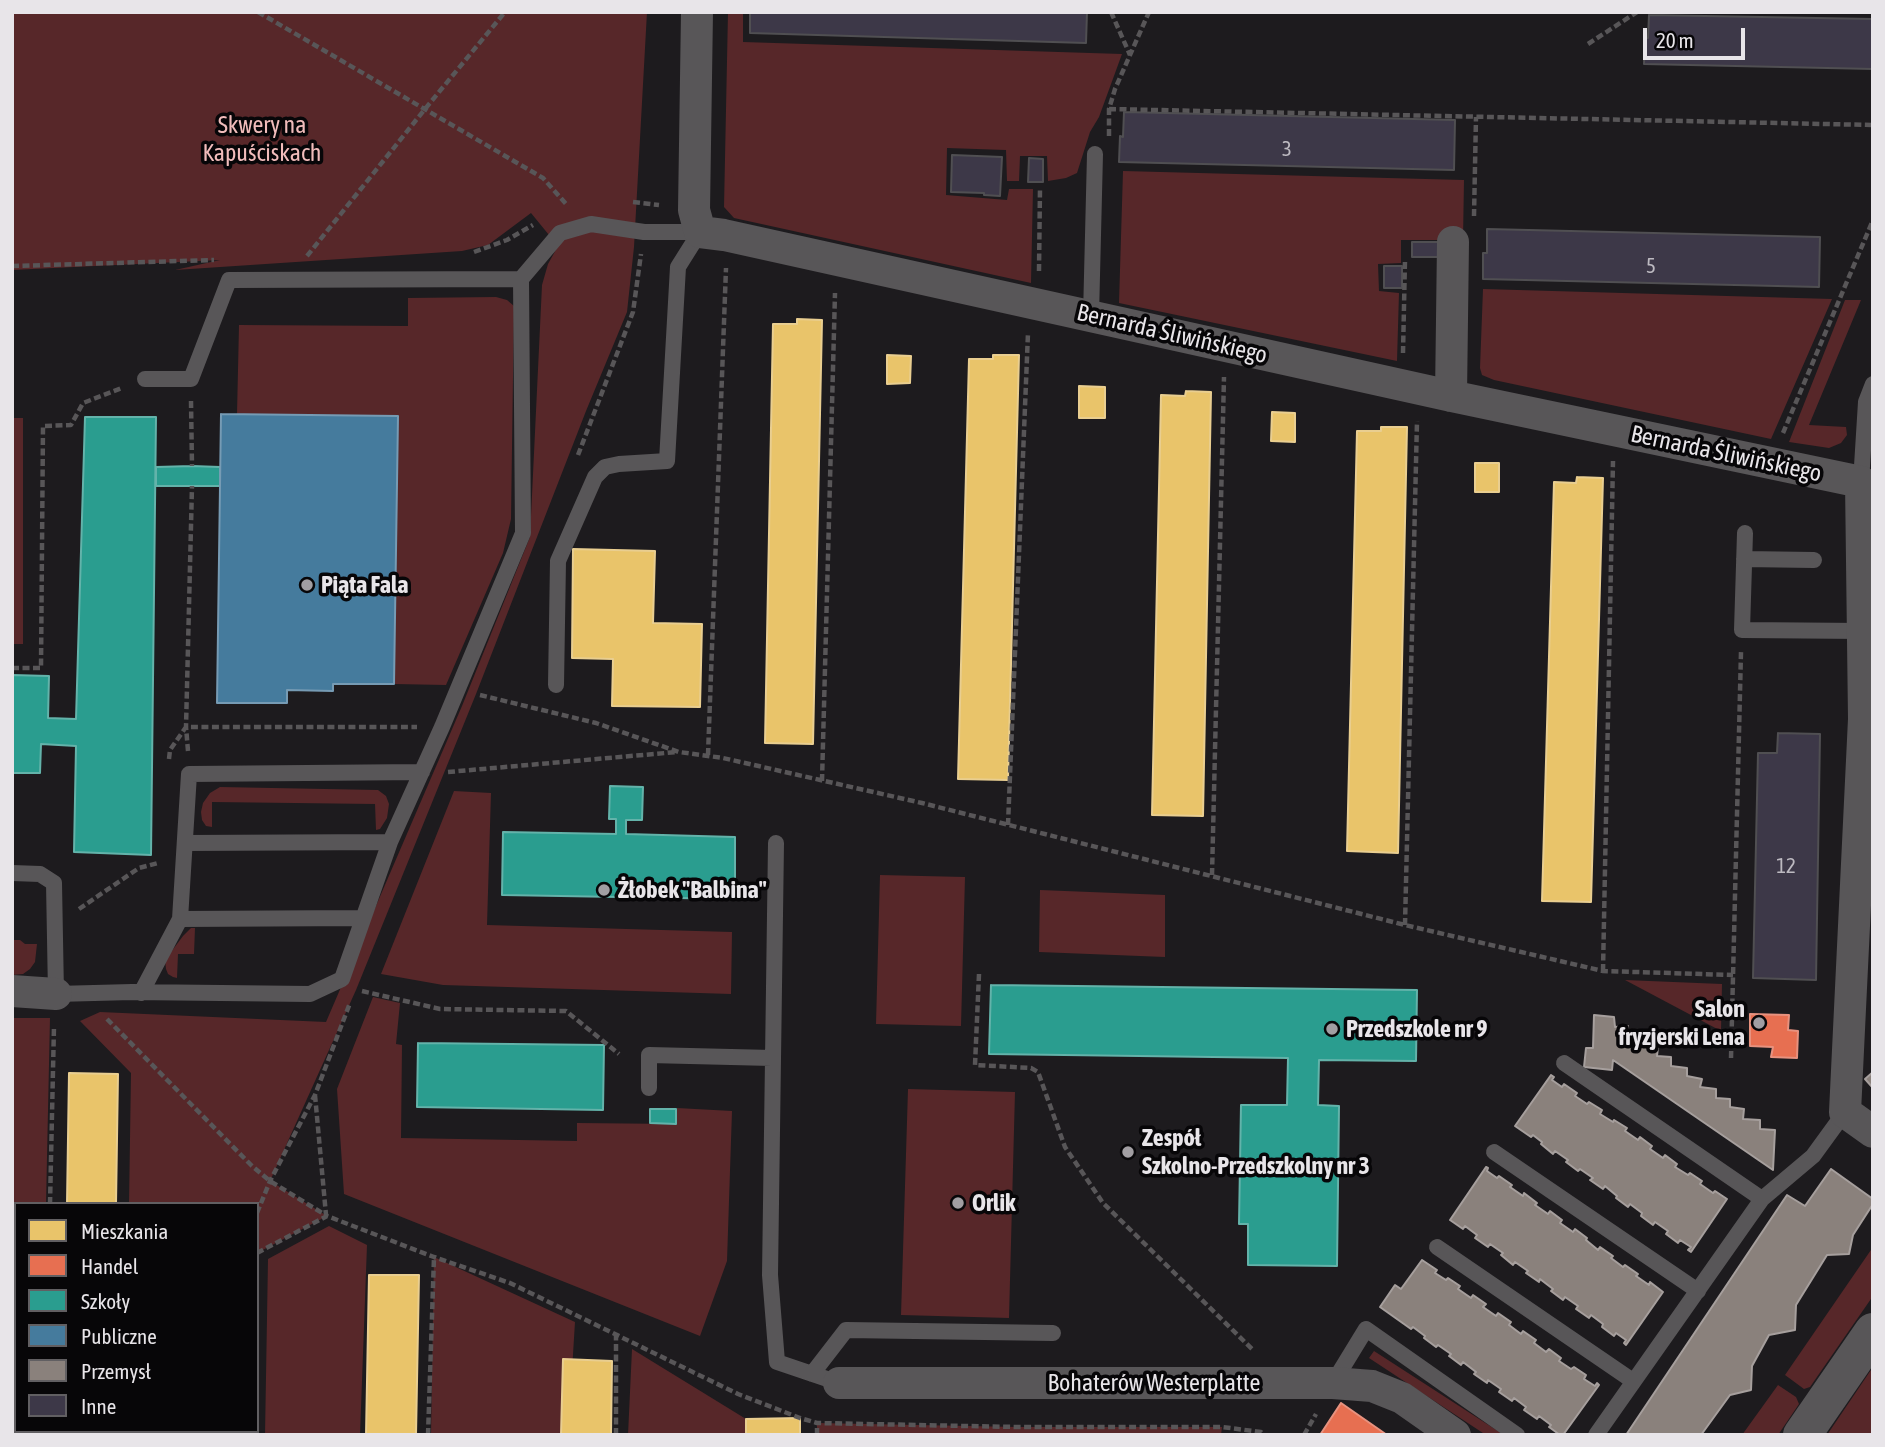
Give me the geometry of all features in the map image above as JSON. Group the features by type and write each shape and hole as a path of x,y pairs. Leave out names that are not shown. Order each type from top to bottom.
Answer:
{"street":[{"path":"697,12 697,221"},
{"name":"Bernarda Śliwińskiego","path":"697,221 724,235 1451,396 1867,482"},
{"path":"1451,396 1464,235"},
{"path":"1867,482 1863,631 1868,708 1845,1112 1873,1132"},
{"path":"12,991 55,1009"},
{"path":"1802,1435 1873,1332"},
{"name":"Bohaterów Westerplatte","path":"826,1379 1333,1383 1372,1386 1402,1398 1455,1435"}],"lane":[{"path":"1091,316 1095,154"},
{"path":"12,873 40,874 54,883 55,1009 141,993 310,994 342,979 390,842 443,726 523,533 521,279 560,233 591,224 644,232 697,221"},
{"path":"556,685 558,561 595,477 605,467 667,461 678,267 697,221"},
{"path":"145,379 191,379 229,280 521,279"},
{"path":"1867,482 1866,402 1873,385"},
{"path":"1745,533 1742,630 1863,631"},
{"path":"1744,559 1814,559"},
{"path":"141,993 180,919 189,774 422,772"},
{"path":"185,843 390,842"},
{"path":"776,843 770,1275 777,1362 826,1379 846,1330 1053,1332"},
{"path":"180,919 363,918"},
{"path":"649,1088 649,1055 772,1058"},
{"path":"1563,1063 1762,1199"},
{"path":"1596,1435 1762,1199 1813,1156 1845,1112"},
{"path":"1494,1152 1698,1290"},
{"path":"1437,1247 1633,1381"},
{"path":"1333,1383 1366,1329 1517,1435"}],"path":[{"path":"258,12 543,178 566,204"},
{"path":"319,258 305,258 505,12"},
{"path":"1111,12 1130,55"},
{"path":"1110,141 1109,109 1115,89 1149,12"},
{"path":"1588,44 1637,12"},
{"path":"1109,109 1873,125"},
{"path":"1464,235 1476,117"},
{"path":"1039,281 1040,188"},
{"path":"630,202 643,202 697,221"},
{"path":"577,459 634,312 644,232 643,202"},
{"path":"555,211 566,204 579,204"},
{"path":"468,254 507,240 543,218"},
{"path":"1781,437 1873,220"},
{"path":"708,755 726,257"},
{"path":"12,266 226,259"},
{"path":"1402,357 1405,260"},
{"path":"822,781 836,282"},
{"path":"1008,825 1028,326"},
{"path":"1212,875 1225,366"},
{"path":"12,668 41,668 43,426 71,425 83,403 145,379"},
{"path":"191,379 192,466"},
{"path":"1405,925 1417,419"},
{"path":"1603,971 1613,460"},
{"path":"189,774 187,727 192,486"},
{"path":"1731,1058 1742,630"},
{"path":"476,694 596,723 679,752"},
{"path":"187,727 443,726"},
{"path":"169,764 170,750 187,727"},
{"path":"448,761 444,772 679,752 708,755 1008,825 1405,925 1603,971 1733,975"},
{"path":"55,926 139,868 166,861"},
{"path":"979,974 975,1065 1031,1068 1038,1072 1065,1147 1103,1203 1256,1353 1262,1383"},
{"path":"356,989 440,1009 566,1011 620,1054"},
{"path":"342,1006 349,998"},
{"path":"50,1202 55,1009 100,1012 270,1181 327,1216 510,1283 616,1336 616,1435"},
{"path":"315,1095 327,1216"},
{"path":"259,1252 327,1216"},
{"path":"428,1435 434,1257"},
{"path":"817,1423 817,1435"},
{"path":"1017,1427 1017,1435"},
{"path":"1222,1427 1222,1435"}],"green space":[{"name":"Skwery na Kapuściskach","path":"12,12 647,12 634,247 627,312 356,990 270,1181 327,1216 259,1252 259,1202 129,1202 131,1073 80,1021 100,1012 326,1022 462,706 530,537 542,285 548,264 558,246 531,213 488,245 462,251 175,270 220,260 12,270"},
{"path":"728,12 743,12 743,42 1122,54 1099,117 1090,132 1077,173 1048,181 1047,156 1020,156 1019,181 1007,181 1006,150 947,148 946,195 1007,200 1009,189 1033,189 1031,283 734,218 724,207"},
{"path":"1123,171 1464,180 1463,240 1401,240 1401,263 1378,264 1379,291 1399,293 1397,361 1119,303"},
{"path":"1483,289 1832,299 1771,439 1494,380 1482,375"},
{"path":"496,297 507,300 514,306 511,519 503,553 446,685 394,684 398,417 237,414 239,325 408,326 408,298"},
{"path":"1845,300 1861,300 1809,425 1846,427 1847,435 1841,443 1829,448 1789,442"},
{"path":"12,418 23,418 23,644 12,644"},
{"path":"220,787 378,790 386,796 389,804 387,818 380,829 376,830 375,804 212,802 212,827 206,826 202,820 203,803 210,793"},
{"path":"454,791 491,793 487,925 732,932 731,994 443,985 381,974"},
{"path":"880,875 965,877 961,1026 876,1024"},
{"path":"1040,890 1165,895 1165,957 1039,952"},
{"path":"191,928 195,928 194,954 178,954 177,978 173,977 168,974 165,960"},
{"path":"12,940 37,944 35,962 23,974 12,975"},
{"path":"1625,980 1722,984 1721,1031"},
{"path":"373,997 400,1003 396,1044 402,1045 401,1138 577,1141 577,1123 676,1124 677,1108 732,1111 727,1261 700,1336 344,1194 337,1089"},
{"path":"12,1018 50,1018 46,1202 14,1202 14,1433 41,1435 12,1435"},
{"name":"Orlik","path":"908,1089 1015,1092 1009,1318 901,1315"},
{"path":"329,1226 367,1245 360,1435 265,1435 268,1259"},
{"path":"1873,1247 1873,1296 1810,1387 1804,1389 1785,1375"},
{"path":"434,1257 575,1322 568,1435 431,1435"},
{"path":"632,1349 746,1419 746,1435 628,1435"},
{"path":"1374,1351 1504,1435 1486,1435 1369,1358"},
{"path":"1873,1367 1873,1431 1870,1435 1827,1435"},
{"path":"1778,1385 1796,1397 1799,1404 1778,1435 1742,1435"},
{"path":"817,1423 1222,1427 1221,1435 817,1435"},
{"path":"126,1433 253,1433 253,1435"}],"building: Mieszkania":[{"path":"797,319 822,320 813,744 765,743 773,324 797,324"},
{"path":"887,355 911,356 910,383 887,384"},
{"path":"993,355 1019,355 1008,780 958,779 969,359 993,359"},
{"path":"1079,386 1105,387 1105,418 1079,418"},
{"path":"1186,391 1211,392 1203,816 1152,815 1161,395 1185,396"},
{"path":"1272,412 1295,413 1295,442 1271,441"},
{"path":"1381,427 1407,427 1398,853 1347,851 1357,431 1381,431"},
{"path":"1475,463 1499,463 1499,492 1475,492"},
{"path":"1577,477 1603,478 1591,902 1542,901 1554,482 1576,483"},
{"path":"573,549 655,551 653,623 702,624 700,707 612,706 613,659 572,658"},
{"path":"69,1073 118,1074 116,1202 67,1202"},
{"path":"369,1275 419,1275 416,1435 366,1435"},
{"path":"563,1359 612,1361 611,1435 561,1435"},
{"path":"800,1418 800,1435 746,1435 746,1419"},
{"path":"62,1433 112,1433 112,1435"}],"building: Handel":[{"path":"1750,1014 1789,1015 1788,1030 1798,1031 1797,1058 1771,1057 1773,1047 1750,1046"},
{"path":"1341,1403 1387,1435 1320,1435"}],"building: Szkoły":[{"path":"85,417 156,417 151,855 74,852 76,746 41,744 40,773 12,773 12,675 49,676 48,718 76,719"},
{"path":"156,467 220,467 220,486 156,486"},
{"path":"610,786 643,787 642,820 626,820 626,834 735,837 735,899 502,895 503,832 616,834 616,819 609,819"},
{"path":"991,985 1417,990 1416,1061 1319,1060 1318,1105 1339,1106 1337,1266 1248,1265 1248,1224 1239,1224 1241,1105 1287,1105 1288,1058 989,1054"},
{"path":"418,1043 604,1045 603,1110 417,1107"},
{"path":"650,1109 676,1109 676,1124 650,1123"}],"building: Publiczne":[{"name":"Piąta Fala","path":"221,414 398,416 394,684 333,684 333,691 287,690 287,703 217,703"}],"building: Przemysł":[{"path":"1594,1015 1614,1017 1615,1027 1628,1026 1627,1035 1642,1036 1642,1045 1658,1047 1657,1056 1671,1057 1671,1066 1687,1068 1687,1076 1702,1079 1700,1087 1716,1089 1716,1098 1730,1099 1730,1107 1744,1109 1743,1119 1760,1120 1760,1129 1775,1130 1773,1170 1613,1060 1612,1070 1584,1067 1586,1048 1593,1048"},
{"path":"1873,1072 1873,1088 1865,1079"},
{"path":"1551,1075 1554,1077 1552,1080 1562,1087 1564,1084 1577,1093 1575,1096 1602,1110 1600,1114 1627,1128 1625,1131 1638,1140 1640,1137 1652,1146 1650,1149 1663,1158 1665,1155 1677,1164 1675,1167 1688,1175 1690,1173 1702,1181 1700,1184 1727,1199 1691,1252 1688,1250 1691,1247 1680,1240 1678,1243 1666,1234 1668,1231 1655,1222 1653,1225 1630,1204 1628,1207 1616,1198 1605,1186 1603,1189 1590,1180 1593,1178 1566,1162 1568,1160 1555,1151 1553,1154 1533,1135 1531,1137 1515,1126"},
{"path":"1486,1167 1487,1171 1497,1178 1499,1176 1512,1185 1510,1187 1537,1203 1535,1205 1562,1220 1560,1223 1573,1232 1575,1229 1598,1250 1600,1247 1623,1267 1625,1265 1638,1274 1636,1276 1663,1292 1626,1345 1626,1340 1616,1333 1614,1336 1591,1315 1589,1318 1576,1309 1578,1306 1551,1291 1553,1289 1540,1279 1539,1282 1515,1262 1513,1265 1501,1255 1503,1253 1475,1238 1477,1235 1465,1226 1463,1229 1450,1220"},
{"path":"1831,1169 1873,1199 1873,1204 1853,1235 1849,1254 1827,1255 1796,1305 1795,1330 1769,1335 1752,1366 1751,1390 1730,1395 1701,1435 1626,1435 1787,1195 1805,1206"},
{"path":"1422,1260 1437,1270 1435,1273 1460,1286 1458,1289 1471,1298 1473,1295 1486,1304 1483,1307 1511,1322 1509,1325 1521,1334 1523,1331 1536,1340 1534,1343 1546,1352 1549,1349 1561,1358 1559,1361 1586,1375 1584,1379 1595,1386 1597,1383 1599,1385 1563,1435 1549,1427 1551,1425 1539,1416 1537,1419 1524,1410 1526,1407 1514,1398 1512,1401 1499,1392 1501,1389 1488,1380 1487,1383 1474,1374 1476,1372 1463,1362 1461,1365 1449,1356 1451,1354 1438,1345 1436,1347 1413,1327 1411,1329 1380,1307 1395,1285 1401,1289"}],"building: Inne":[{"path":"750,12 1087,12 1086,43 750,33"},
{"path":"1649,15 1873,19 1873,69 1644,64"},
{"path":"1124,112 1455,120 1454,170 1119,162"},
{"path":"952,155 1002,157 1000,196 951,192"},
{"path":"1029,158 1043,159 1043,182 1028,182"},
{"path":"1487,229 1820,237 1819,287 1483,279"},
{"path":"1412,242 1441,242 1442,257 1412,257"},
{"path":"1384,266 1402,266 1402,288 1384,288"},
{"path":"1778,733 1820,734 1816,980 1753,978 1758,753 1777,753"}],"place":[{"name":"Piąta Fala","path":"307,585"},
{"name":"Żłobek \"Balbina\"","path":"604,890"},
{"name":"Salon fryzjerski Lena","path":"1759,1023"},
{"name":"Przedszkole nr 9","path":"1332,1029"},
{"name":"Zespół Szkolno-Przedszkolny nr 3","path":"1128,1152"},
{"name":"Orlik","path":"958,1203"}]}
